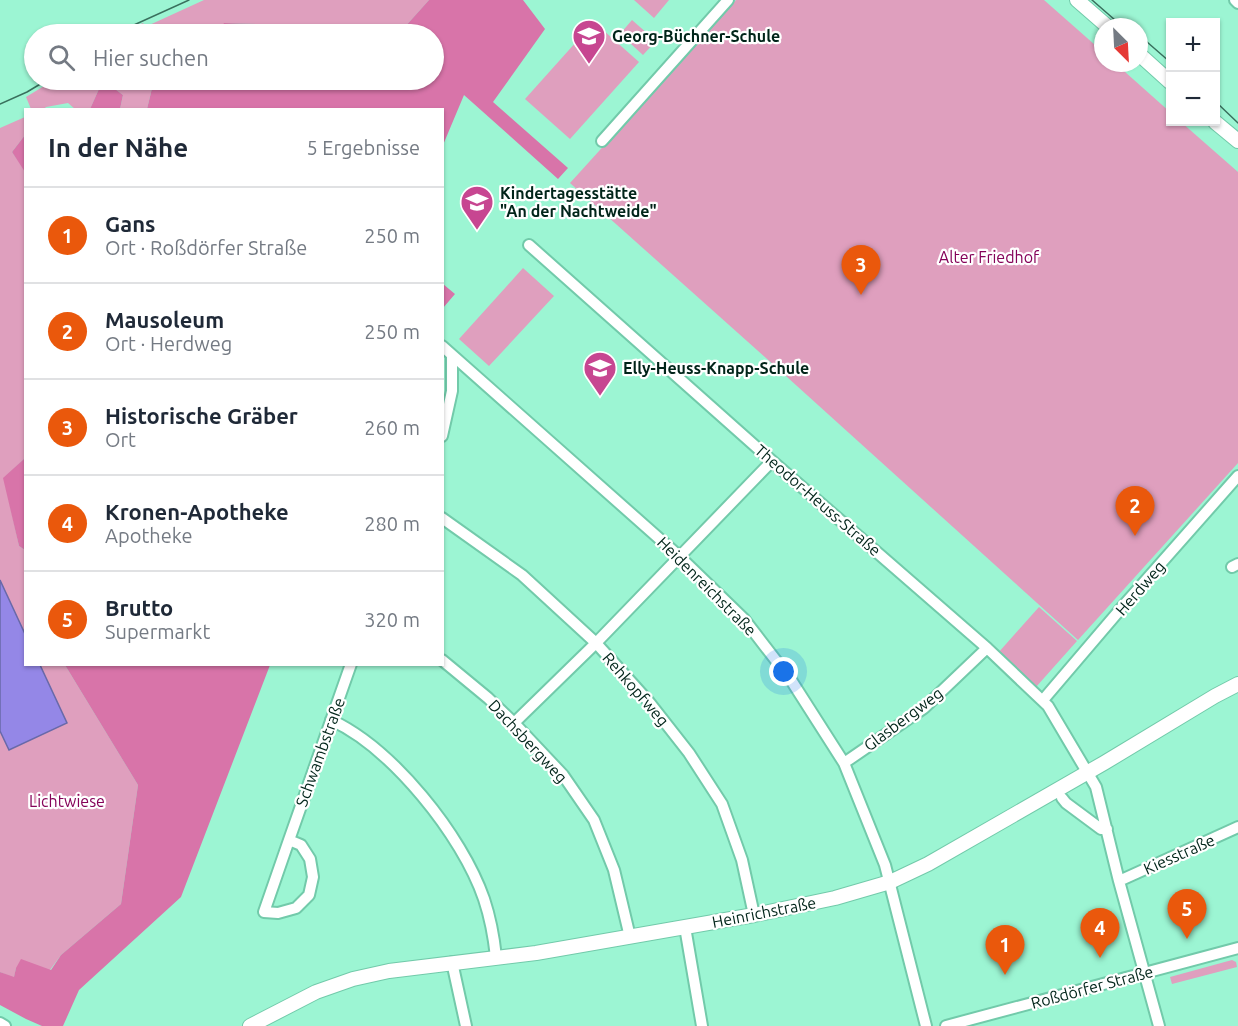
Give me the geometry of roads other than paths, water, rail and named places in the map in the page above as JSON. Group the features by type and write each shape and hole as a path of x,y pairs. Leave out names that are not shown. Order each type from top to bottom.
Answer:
{"main road":[{"path":"1077,0 1098,18"},
{"path":"1148,62 1166,78"},
{"path":"1220,126 1238,141"},
{"name":"Heinrichstraße","path":"250,1026 316,992 389,970 536,953 630,937 835,898 890,882 928,864 1238,684"}],"street":[{"path":"602,141 728,0"},
{"path":"1234,0 1238,3"},
{"name":"Theodor-Heuss-Straße","path":"529,245 987,648 1054,713 1096,787 1159,1026"},
{"name":"Heidenreichstraße","path":"444,348 680,557 744,619 791,680 843,763 878,844 890,882 926,1026"},
{"path":"444,427 452,391 452,355"},
{"path":"514,723 596,644 772,461"},
{"name":"Herdweg","path":"1043,700 1238,476"},
{"name":"Rehkopfweg","path":"444,519 522,575 596,644 649,702 689,753 722,804 742,860 754,915"},
{"name":"Glasbergweg","path":"843,763 924,708 987,648"},
{"name":"Dachsbergweg","path":"444,662 514,723 563,775 594,820 614,870 630,937"},
{"name":"Schwambstraße","path":"289,840 301,845 310,859 313,877 309,895 296,908 278,914 264,912 266,904 350,666"},
{"path":"331,720 344,726 394,765 420,794 446,829 465,859 484,899 496,957"},
{"path":"1062,798 1101,829 1107,829"},
{"name":"Kiesstraße","path":"1119,881 1238,827"},
{"path":"685,927 702,1026"},
{"name":"Roßdörfer Straße","path":"946,1026 1238,948"},
{"path":"452,962 466,1026"},
{"path":"0,1023 5,1026"}],"tram line":[{"path":"136,24 189,0"},
{"path":"1092,0 1113,18"},
{"path":"1148,43 1166,59"},
{"path":"0,104 30,90"},
{"path":"1220,106 1238,123"}],"place":[{"name":"Georg-Büchner-Schule","path":"589,65"},
{"name":"Kindertagesstätte \"An der Nachtweide\"","path":"477,231"},
{"name":"Historische Gräber","path":"861,295"},
{"name":"Elly-Heuss-Knapp-Schule","path":"600,397"},
{"name":"Mausoleum","path":"1135,536"},
{"name":"Brutto","path":"1187,939"},
{"name":"Kronen-Apotheke","path":"1100,958"},
{"name":"Gans","path":"1005,975"}],"park label":[{"name":"Alter Friedhof","path":"989,257"},
{"name":"Lichtwiese","path":"67,801"}]}
